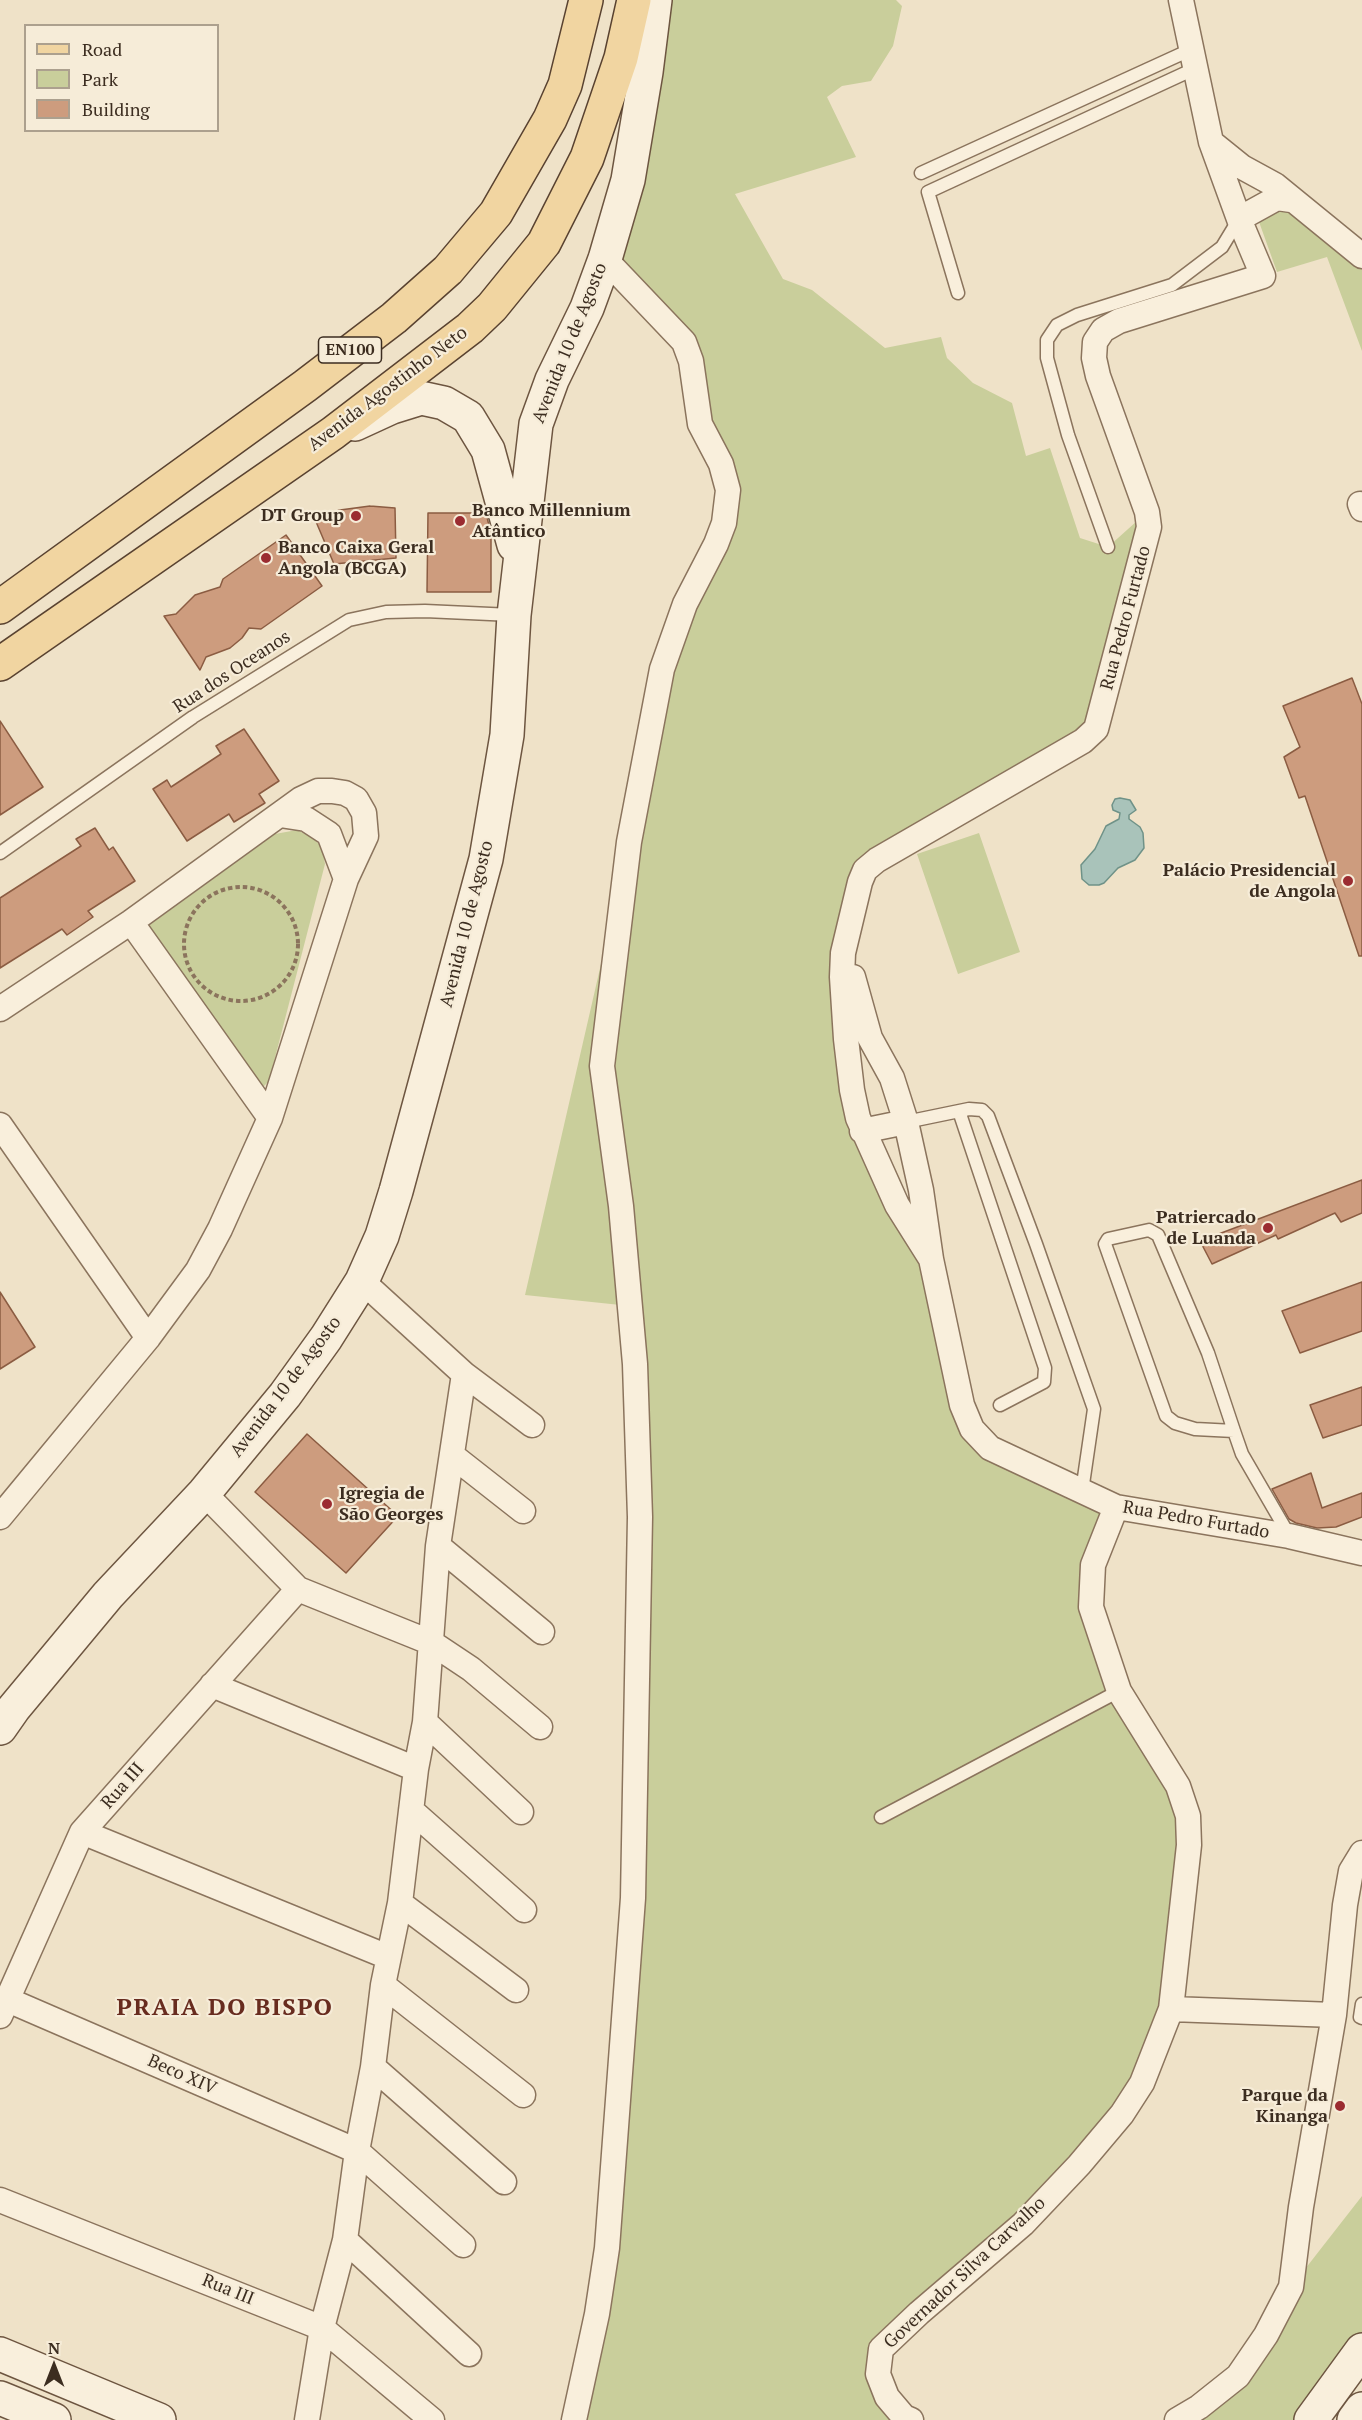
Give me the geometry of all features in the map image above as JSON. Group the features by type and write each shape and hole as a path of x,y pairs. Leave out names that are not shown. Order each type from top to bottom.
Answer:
{"main road":[{"name":"EN100","path":"0,607 296,393 394,318 448,270 496,213 550,119 565,85 586,0"},
{"name":"Avenida Agostinho Neto","path":"0,664 333,433 470,328 499,299 544,243 587,158 621,58 634,0"}],"street":[{"name":"Avenida 10 de Agosto","path":"0,1728 108,1595 204,1493 285,1395 326,1338 362,1281 382,1236 486,859 507,735 514,615 536,424 552,380 587,308 605,259 627,180 638,126 655,0"},
{"path":"1181,0 1211,142 1239,219 1277,198 1291,200"},
{"path":"1211,142 1242,167 1275,185 1362,256"},
{"name":"Rua Pedro Furtado","path":"931,1259 897,1205 862,1131 850,1077 842,977 843,953 860,882 865,870 877,860 1083,741 1096,729 1149,527 1147,512 1098,376 1094,358 1095,342 1103,330 1119,321 1263,276 1239,219"},
{"path":"574,2420 597,2314 607,2248 633,1886 640,1517 635,1364 621,1206 602,1066 629,842 662,669 686,604 724,523 728,490 721,464 700,424 692,361 684,342 605,259"},
{"path":"333,433 392,407 421,398 444,403 468,417 488,450 519,563"},
{"path":"0,1009 131,921 301,799 318,791 345,793 356,799 364,813 366,836 346,879 270,1118 220,1229 198,1270 148,1338 2,1508"},
{"path":"280,815 306,819 329,834 346,879"},
{"path":"131,921 270,1118"},
{"name":"Rua Pedro Furtado","path":"843,953 855,983 870,1038 892,1078 906,1122 921,1190 931,1259 962,1405 972,1429 990,1448 1116,1507 1289,1536 1362,1553"},
{"path":"850,1077 882,1061"},
{"path":"862,1131 906,1122"},
{"path":"0,1125 148,1338"},
{"path":"362,1281 464,1374 532,1425"},
{"path":"307,2420 322,2328 345,2240 357,2151 373,2067 383,1985 400,1903 416,1769 425,1722 438,1546 464,1374"},
{"path":"453,1456 523,1511"},
{"path":"204,1493 298,1589 432,1643 471,1669 540,1727"},
{"name":"Governador Silva Carvalho","path":"910,2420 904,2417 887,2397 878,2374 881,2349 919,2313 1023,2224 1122,2114 1142,2083 1171,2009 1189,1845 1188,1816 1178,1786 1119,1690 1091,1607 1093,1565 1116,1507"},
{"path":"438,1546 542,1632"},
{"name":"Rua III","path":"4,2008 82,1832 298,1589"},
{"path":"212,1685 416,1769"},
{"path":"425,1722 521,1812"},
{"path":"411,1810 524,1910"},
{"path":"82,1832 388,1958"},
{"path":"1177,2420 1199,2407 1238,2376 1266,2335 1291,2287 1301,2207 1334,2015 1344,1905 1351,1871 1362,1853"},
{"path":"400,1903 516,1990"},
{"path":"383,1985 523,2095"},
{"name":"Beco XIV","path":"4,2008 357,2151 463,2245"},
{"path":"1171,2009 1334,2015"},
{"path":"373,2067 504,2182"},
{"name":"Rua III","path":"0,2200 322,2328 432,2420"},
{"path":"345,2240 469,2354"},
{"path":"1311,2420 1362,2350"},
{"path":"0,2354 159,2420"},
{"path":"0,2398 54,2420"},
{"path":"1354,2420 1362,2409"}],"lane":[{"path":"921,173 1192,59"},
{"path":"958,293 928,192 1192,59"},
{"path":"1108,547 1068,435 1047,358 1047,340 1057,325 1077,315 1172,285 1222,247 1239,219"},
{"name":"Rua dos Oceanos","path":"0,853 193,717 349,620 386,612 514,615"},
{"path":"906,1122 959,1111 982,1110 988,1116 1094,1409 1082,1491"},
{"path":"959,1111 1045,1368 1044,1382 1000,1405"},
{"path":"1234,1431 1195,1429 1175,1423 1166,1416 1105,1244 1108,1239 1149,1230 1158,1235 1208,1353 1242,1454 1289,1536"},
{"path":"881,1817 1119,1690"},
{"path":"1362,2004 1360,2017 1362,2018"}],"path":[{"path":"236,886 256,888 274,897 289,910 297,929 299,948 294,968 283,984 266,996 247,1001 227,1000 208,992 194,977 185,959 183,939 188,920 200,904 216,892 236,886"}],"green space":[{"path":"655,0 896,0 902,6 893,46 871,81 842,86 827,97 856,157 735,194 783,279 812,290 885,348 941,337 947,358 973,383 1012,403 1026,456 1050,448 1080,538 1108,547 1147,512 1096,729 877,860 855,901 852,1090 909,1226 972,1429 1116,1507 1091,1607 1188,1816 1171,2009 1142,2083 1079,2165 919,2313 878,2374 911,2420 574,2420 584,2377 633,1898 630,1306 525,1295 629,842 647,745 724,523 691,361 605,259"},
{"path":"1291,200 1362,256 1362,351 1327,257 1277,272 1258,219"},
{"path":"297,830 313,838 322,847 325,864 269,1081 263,1087 254,1084 148,926 275,834"},
{"path":"979,833 1020,952 958,974 917,854"},
{"path":"1362,2196 1362,2352 1312,2420 1177,2420 1238,2376 1291,2287"}],"water":[{"path":"1115,799 1130,800 1136,810 1129,815 1129,819 1140,827 1143,833 1144,848 1135,860 1118,868 1104,883 1089,885 1082,879 1081,865 1095,849 1106,826 1119,819 1120,813 1113,810 1112,805"}],"building":[{"path":"370,506 395,508 396,558 334,564 314,517 340,510"},
{"path":"428,513 486,513 491,534 491,592 427,592"},
{"path":"286,535 322,586 261,629 249,628 242,638 230,648 206,657 200,670 164,616 176,614 195,595 220,587 223,579"},
{"name":"Palácio Presidencial de Angola","path":"1352,678 1362,704 1362,956 1359,956 1305,796 1299,798 1284,757 1300,747 1283,706"},
{"path":"0,721 43,787 0,815"},
{"path":"244,729 279,781 259,794 265,803 234,822 229,814 187,841 153,789 167,780 171,787 221,754 216,746"},
{"path":"95,828 109,850 113,847 135,881 88,911 93,917 67,935 62,929 0,968 0,898 81,846 76,839"},
{"name":"Patriercado de Luanda","path":"1362,1180 1362,1213 1341,1222 1335,1213 1278,1239 1276,1235 1212,1264 1200,1241"},
{"path":"1362,1282 1362,1331 1300,1353 1282,1311"},
{"path":"0,1292 35,1347 0,1369"},
{"path":"1362,1387 1362,1425 1323,1438 1310,1405"},
{"name":"Igregia de São Georges","path":"307,1434 398,1516 346,1573 255,1492"},
{"path":"1311,1473 1322,1508 1362,1493 1362,1517 1336,1527 1317,1528 1289,1519 1272,1489"}],"place":[{"name":"DT Group","path":"356,516"},
{"name":"Banco Millennium Atântico","path":"460,521"},
{"name":"Banco Caixa Geral Angola (BCGA)","path":"266,558"},
{"name":"Palácio Presidencial de Angola","path":"1348,881"},
{"name":"Patriercado de Luanda","path":"1268,1228"},
{"name":"Igregia de São Georges","path":"327,1504"},
{"name":"Parque da Kinanga","path":"1340,2106"}],"district":[{"name":"PRAIA DO BISPO","path":"225,2008"}]}
